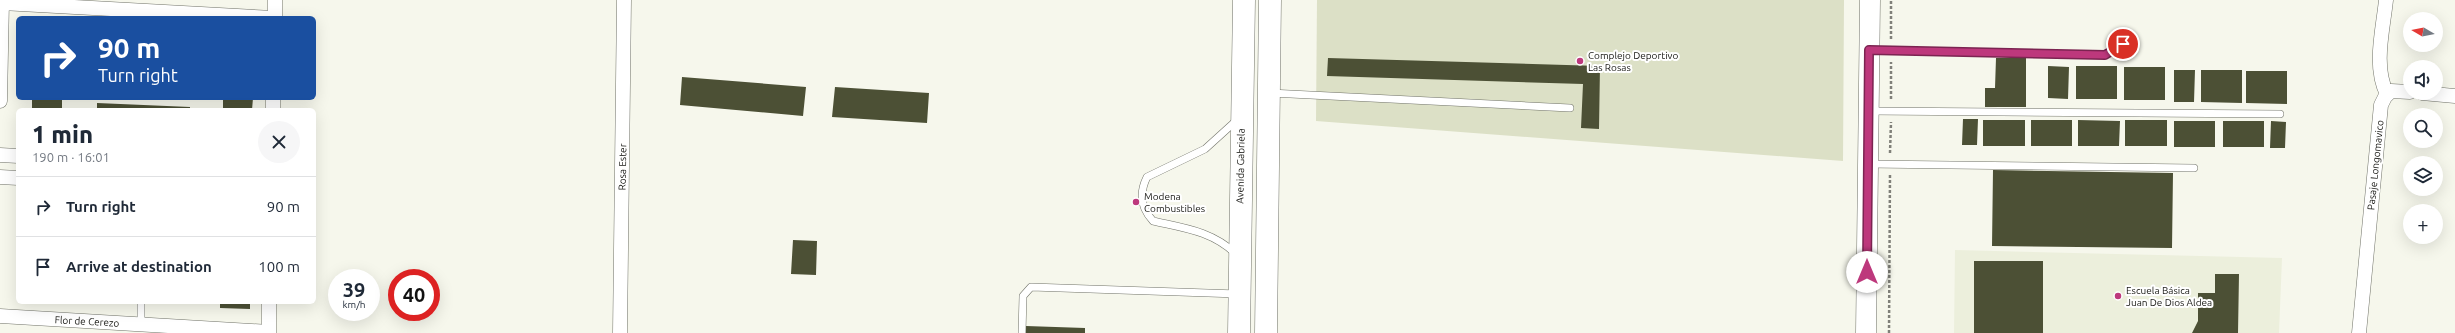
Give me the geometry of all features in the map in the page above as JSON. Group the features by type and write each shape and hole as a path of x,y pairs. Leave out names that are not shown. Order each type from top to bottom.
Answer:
{"main road":[{"name":"Avenida Gabriela","path":"1239,333 1238,294 1244,0"},
{"path":"1266,333 1270,0"}],"street":[{"path":"274,16 275,0"},
{"name":"Rosa Ester","path":"620,333 624,0"},
{"path":"1866,333 1870,0"},
{"path":"2386,0 2380,62 2381,80 2387,94 2395,90 2403,91"},
{"path":"0,101 2,1 104,4 147,14 210,16"},
{"name":"Pasaje Longomavico","path":"2359,333 2381,105 2387,94"},
{"path":"2443,95 2455,96"},
{"path":"0,155 16,156"},
{"path":"0,177 16,178"},
{"path":"269,304 269,333"},
{"name":"Flor de Cerezo","path":"0,316 101,328 141,324 174,330 269,333"}],"lane":[{"path":"1869,50 2105,55 2132,39"},
{"path":"1268,93 1570,108"},
{"path":"1869,111 2280,114"},
{"path":"1239,257 1220,241 1202,232 1153,221 1144,208 1142,193 1147,177 1204,149 1218,140 1241,116"},
{"path":"1868,164 2194,168"},
{"path":"1022,333 1024,296 1031,288 1238,294"},
{"path":"141,304 141,324"}],"shaded area":[{"name":"Complejo Deportivo Las Rosas","path":"1317,0 1844,0 1843,161 1316,121"},
{"name":"Escuela Básica Juan De Dios Aldea","path":"1955,250 2282,258 2279,333 1954,333"}],"building":[{"path":"1328,58 1600,66 1599,129 1581,128 1583,84 1327,76"},
{"path":"1996,58 2026,58 2026,107 1985,107 1985,88 1995,88"},
{"path":"2048,66 2069,67 2068,99 2048,98"},
{"path":"2076,66 2117,66 2117,99 2076,99"},
{"path":"2124,67 2165,67 2165,100 2124,100"},
{"path":"2174,70 2195,70 2194,102 2174,102"},
{"path":"2201,70 2242,70 2242,103 2201,102"},
{"path":"2246,71 2287,71 2287,104 2246,103"},
{"path":"682,77 806,87 803,116 680,105"},
{"path":"835,87 929,93 927,123 832,117"},
{"path":"32,100 62,100 62,108 32,108"},
{"path":"223,100 253,100 252,108 223,108"},
{"path":"97,103 190,107 190,108 97,108"},
{"path":"1963,119 1978,119 1977,145 1962,145"},
{"path":"1983,120 2025,120 2025,146 1983,146"},
{"path":"2031,120 2072,120 2072,146 2031,146"},
{"path":"2078,120 2120,121 2119,146 2078,146"},
{"path":"2125,120 2167,120 2167,146 2125,146"},
{"path":"2174,121 2215,121 2215,147 2174,147"},
{"path":"2223,121 2264,121 2264,147 2223,147"},
{"path":"2271,121 2286,122 2285,148 2270,148"},
{"path":"1993,170 2173,173 2172,248 1992,246"},
{"path":"793,240 817,241 816,275 791,274"},
{"path":"1974,261 2043,261 2043,333 1974,333"},
{"path":"2215,274 2239,274 2238,333 2192,333 2198,321 2198,293 2215,293"},
{"path":"220,304 250,304 250,309 220,308"},
{"path":"1026,326 1085,328 1085,333 1025,333"}],"place":[{"name":"Complejo Deportivo Las Rosas","path":"1580,61"},
{"name":"Modena Combustibles","path":"1136,202"},
{"name":"Escuela Básica Juan De Dios Aldea","path":"2118,296"}],"route":[{"path":"1867,272 1869,50 2105,55 2123,44"}]}
